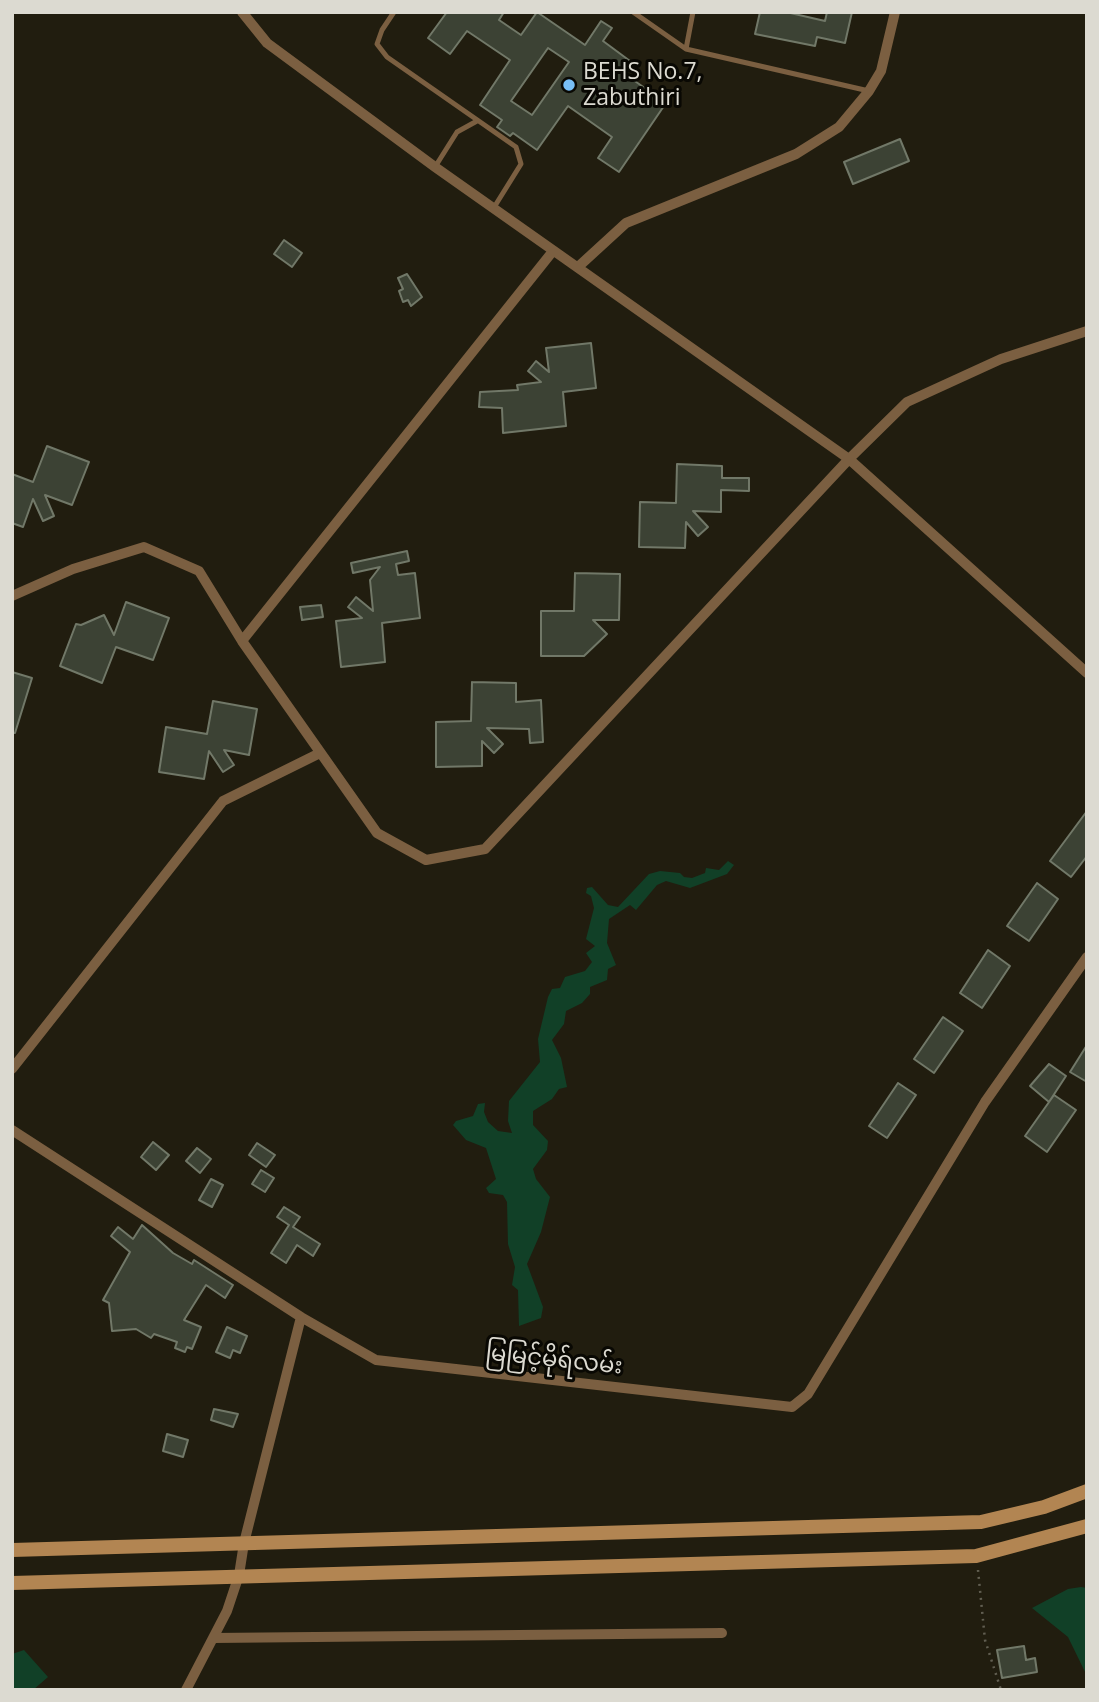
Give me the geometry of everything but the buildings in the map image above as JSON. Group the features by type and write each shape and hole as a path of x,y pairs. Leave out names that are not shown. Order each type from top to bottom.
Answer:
{"main road":[{"path":"12,1550 981,1521 1044,1507 1087,1491"},
{"path":"12,1583 976,1556 1087,1527"}],"street":[{"path":"242,12 267,43 435,167 849,460 1087,673"},
{"path":"578,267 626,223 796,153 839,127 869,91 881,71 895,12"},
{"path":"242,641 553,251"},
{"path":"12,597 73,569 144,547 199,571 242,641 377,833 426,860 485,849 849,460 907,402 1001,359 1087,331"},
{"path":"12,1069 223,801 320,753"},
{"name":"မြမြင့်မိုရ်လမ်း","path":"12,1130 301,1317 376,1360 792,1407 808,1394 985,1102 1087,957"},
{"path":"186,1690 228,1611 301,1317"},
{"path":"213,1638 722,1633"}],"lane":[{"path":"394,12 382,30 377,44 387,57 516,147 521,164 493,209"},
{"path":"633,12 686,49 869,91"},
{"path":"686,49 693,12"},
{"path":"435,167 457,132 477,121"}],"path":[{"path":"976,1556 985,1640 1001,1690"}],"shaded area":[{"path":"728,861 734,865 727,874 690,888 666,881 657,885 636,910 630,905 609,919 607,943 616,965 608,969 607,980 590,987 590,994 582,1003 566,1011 564,1024 552,1040 561,1058 567,1087 559,1089 552,1099 533,1111 533,1125 548,1141 547,1150 533,1169 536,1179 550,1197 541,1232 527,1264 543,1307 541,1318 519,1326 518,1290 512,1285 515,1267 508,1244 507,1202 503,1195 489,1193 486,1188 496,1179 486,1148 466,1140 453,1125 456,1121 473,1116 478,1104 485,1103 484,1112 488,1122 498,1131 512,1133 508,1121 509,1101 540,1062 538,1039 548,997 552,989 560,988 565,977 585,971 592,962 586,953 595,946 586,939 594,908 591,896 586,893 587,888 592,887 608,905 618,907 649,874 660,871 680,873 684,877 692,878 705,873 706,868 719,870"},
{"path":"1087,1588 1087,1676 1068,1637 1032,1608 1068,1589"},
{"path":"24,1650 48,1677 33,1690 12,1690 12,1654"}],"place":[{"name":"BEHS No.7, Zabuthiri","path":"569,85"}]}
